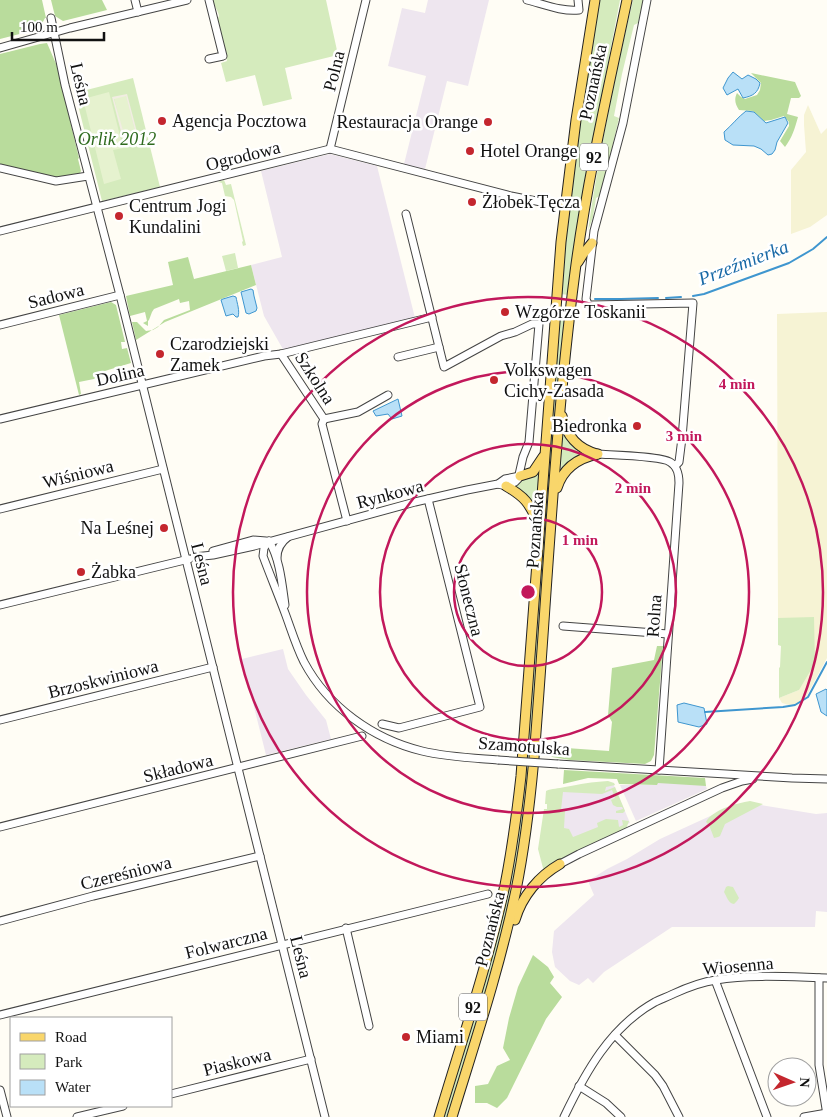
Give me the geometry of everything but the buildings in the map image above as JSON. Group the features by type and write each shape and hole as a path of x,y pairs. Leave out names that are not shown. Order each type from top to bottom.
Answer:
{"main road":[{"name":"Poznańska","path":"439,1117 492,941 512,849 520,776 562,231 578,100 595,0"},
{"name":"Poznańska","path":"452,1117 502,950 519,878 530,800 566,343 585,202 627,0"},
{"path":"575,272 580,258 592,243"},
{"path":"561,403 564,423 569,435 583,448 598,454"},
{"path":"553,505 558,484 567,469 581,459 598,454"},
{"path":"520,476 535,470 545,455"},
{"path":"502,485 524,499 532,509 539,524"},
{"path":"502,950 518,910 527,894 546,874 560,864"}],"street":[{"path":"135,0 138,12"},
{"path":"0,48 187,0"},
{"path":"209,0 223,56 209,59"},
{"name":"Polna","path":"330,149 366,0"},
{"path":"527,0 569,10 579,10 578,0"},
{"name":"Poznańska","path":"588,304 586,296 594,231 623,123 647,0"},
{"name":"Leśna","path":"51,18 65,85 120,295 325,1117"},
{"name":"Ogrodowa","path":"0,231 330,149 511,196 551,204"},
{"path":"0,168 56,182 88,176"},
{"path":"398,357 439,347 406,214"},
{"name":"Sadowa","path":"0,325 120,295"},
{"name":"Rolna","path":"588,304 693,303 682,438 679,462 675,466 679,477 659,770"},
{"name":"Dolina","path":"0,419 432,317"},
{"name":"Poznańska","path":"439,347 444,367 501,336 532,324 539,324 529,442 521,466 520,476"},
{"name":"Szkolna","path":"281,354 324,420"},
{"path":"347,521 322,424 324,420 358,412 388,395"},
{"path":"598,454 665,459 675,466"},
{"name":"Wiśniowa","path":"0,509 163,469"},
{"name":"Rynkowa","path":"194,557 233,551 428,499 502,485 505,479 520,476"},
{"name":"Słoneczna","path":"382,724 399,728 480,707 428,499"},
{"path":"277,560 279,547 291,535"},
{"name":"Rynkowa","path":"0,605 185,560 253,540 268,541"},
{"path":"233,551 249,550 263,556 264,548 268,541"},
{"name":"Szamotulska","path":"268,541 277,560 286,615"},
{"name":"Szamotulska","path":"263,556 299,651 313,676 338,706 362,725 390,740 422,751 498,760 827,779"},
{"path":"563,626 668,634"},
{"name":"Brzoskwiniowa","path":"0,720 213,667"},
{"name":"Składowa","path":"0,827 362,736"},
{"path":"560,864 720,788 745,780 769,777"},
{"name":"Czereśniowa","path":"0,921 93,896 260,856"},
{"name":"Folwarczna","path":"0,1015 488,894"},
{"path":"346,928 369,1026"},
{"name":"Wiosenna","path":"564,1117 595,1059 614,1035 634,1016 655,1002 688,987 715,980 744,977 827,978"},
{"path":"804,1117 827,1114 819,1065 818,978"},
{"path":"715,980 768,1117"},
{"path":"614,1035 655,1075 679,1117"},
{"name":"Piaskowa","path":"172,1094 311,1059"},
{"path":"579,1086 606,1103 621,1117"},
{"path":"0,1090 7,1117"},
{"path":"77,1117 119,1107"}],"shaded area":[{"path":"428,0 489,0 468,86 447,81 425,169 404,164 426,76 388,66 402,8 425,13"},
{"path":"127,94 137,132 124,136 126,147 125,147 112,97","holes":["126,96 135,131 124,134 114,99"]},
{"path":"808,105 821,134 827,128 827,215 810,227 791,234 791,170 806,152 804,115"},
{"path":"330,154 377,166 415,318 284,351 264,316 251,265 282,257 261,171"},
{"path":"827,312 827,658 806,697 797,704 789,705 782,703 779,698 799,690 814,618 778,618 777,314"},
{"path":"283,649 288,669 326,720 331,739 266,755 242,659"},
{"path":"657,782 705,784 707,789 636,821 620,785 657,785"},
{"path":"613,783 630,823 560,850 552,790"},
{"path":"749,803 816,814 827,813 827,912 816,911 815,927 672,927 604,972 593,983 588,978 579,985 570,981 555,967 552,952 554,931 594,895 588,881 660,839 732,806"}],"green space":[{"path":"0,0 42,0 46,18 39,29 0,39"},
{"path":"51,0 102,0 107,10 63,21 55,16"},
{"path":"212,0 326,0 338,55 285,68 292,99 263,106 255,75 226,82 221,63 227,61 217,20 219,16"},
{"path":"600,0 620,0 588,167 569,295 560,294 573,164"},
{"path":"633,0 644,0 638,23 634,25 622,74 614,116 619,118 601,195 596,198 593,217 588,231 608,115"},
{"path":"47,43 57,66 81,171 80,173 56,178 0,164 0,54"},
{"path":"751,73 795,82 801,96 799,98 791,98 787,114 798,117 785,147 780,141 789,126 789,122 784,116 764,121 753,111 739,110 737,106 735,99 737,93 745,99 757,95 760,90 761,83"},
{"name":"Orlik 2012","path":"133,78 160,187 102,201 75,93"},
{"path":"109,92 123,148 113,150 121,179 104,184 83,99"},
{"path":"126,95 135,131 123,134 114,98"},
{"path":"224,180 226,185 231,184 246,245 243,246 234,200 231,197 225,196 222,183 218,182"},
{"path":"235,253 238,268 226,271 222,256"},
{"path":"188,257 194,279 251,265 256,285 159,326 164,320 190,310 189,301 180,303 179,299 154,309 148,321 148,326 143,323 147,321 145,312 130,316 126,296 173,285 168,262"},
{"path":"111,302 116,305 125,342 121,342 122,349 127,348 131,363 95,374 96,377 94,379 79,382 81,394 79,395 59,315"},
{"path":"559,320 566,321 531,757 526,757"},
{"path":"132,322 137,322 146,331 152,330 136,340"},
{"path":"562,433 570,443 584,453 572,459 561,472"},
{"path":"538,473 537,509 524,493 513,486"},
{"path":"814,617 815,663 799,690 779,698 781,646 778,645 778,618"},
{"path":"657,646 663,646 654,755 651,761 645,764 570,760 552,757 552,747 609,751 612,722 608,715 612,668 654,660"},
{"path":"525,767 530,768 520,852 501,944 449,1117 442,1117 485,979"},
{"path":"564,770 705,778 706,786 658,783 657,785 619,784 617,779 588,778 563,784"},
{"path":"608,781 615,785 606,787 605,791 615,787 625,811 623,813 616,813 616,811 623,809 613,805 611,800 615,798 612,790 602,794 563,792 561,810 565,811 564,828 569,829 573,837 598,827 597,823 606,819 618,820 619,827 623,825 622,820 629,821 626,829 568,856 544,870 538,849 544,809 547,809 547,804 545,804 546,791"},
{"path":"750,801 763,804 725,824 720,836 714,838 706,822 709,818 725,808"},
{"path":"728,886 733,887 739,898 734,904 729,901 724,892"},
{"path":"533,955 548,967 554,977 550,983 562,997 546,1019 507,1098 497,1108 487,1103 475,1103 475,1086 488,1084 497,1066 510,1060 503,1048 509,1018 518,987"}],"water":[{"path":"733,72 742,79 748,75 756,79 760,83 756,92 743,98 738,89 727,95 723,88"},
{"path":"746,111 754,112 766,123 785,117 788,123 772,154 768,155 754,146 733,145 725,140 724,132"},
{"path":"253,290 257,308 256,311 249,314 246,313 241,292"},
{"path":"233,296 236,297 239,310 238,317 233,314 226,316 221,300"},
{"path":"398,399 402,416 392,419 388,414 376,416 373,411"},
{"path":"826,689 827,716 821,712 816,694"},
{"path":"684,703 704,708 707,724 699,727 678,722 677,705"}],"waterway":[{"name":"Przeźmierka","path":"693,296 704,294 789,263 813,249 827,237"},
{"name":"Przeźmierka","path":"666,298 681,297"},
{"name":"Przeźmierka","path":"595,299 658,298"},
{"path":"705,712 795,705 808,697 827,662"}],"place":[{"name":"Agencja Pocztowa","path":"162,121"},
{"name":"Restauracja Orange","path":"488,122"},
{"name":"Hotel Orange","path":"470,151"},
{"name":"Żłobek Tęcza","path":"472,202"},
{"name":"Centrum Jogi Kundalini","path":"119,216"},
{"name":"Wzgórze Toskanii","path":"505,312"},
{"name":"Czarodziejski Zamek","path":"160,354"},
{"name":"Volkswagen Cichy-Zasada","path":"494,380"},
{"name":"Biedronka","path":"637,426"},
{"name":"Na Leśnej","path":"164,528"},
{"name":"Żabka","path":"81,572"},
{"name":"Miami","path":"406,1037"}]}
